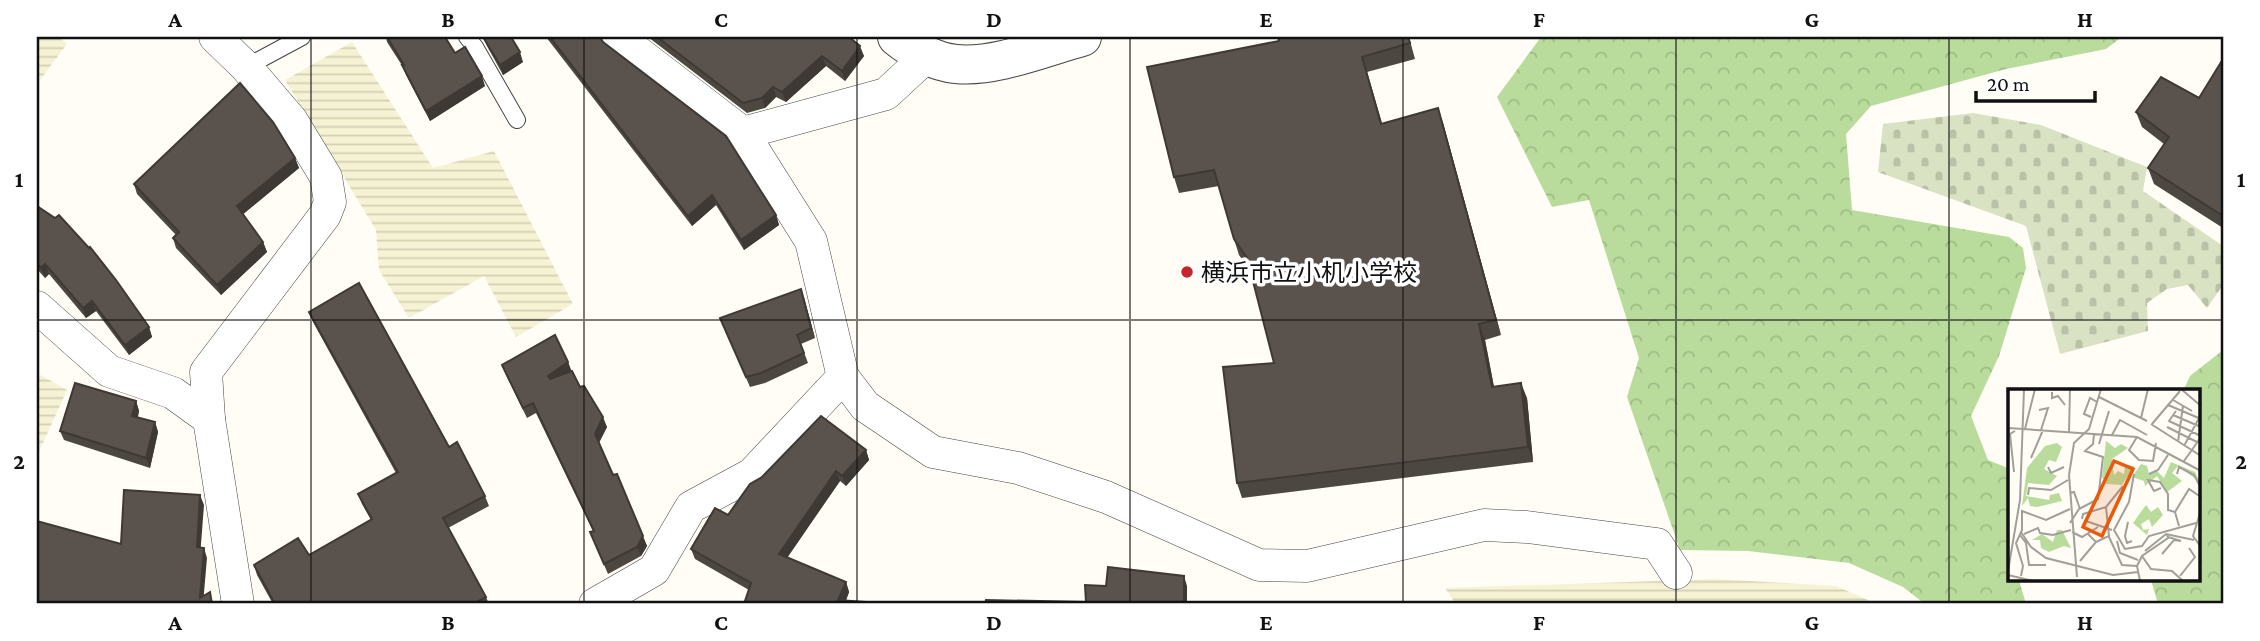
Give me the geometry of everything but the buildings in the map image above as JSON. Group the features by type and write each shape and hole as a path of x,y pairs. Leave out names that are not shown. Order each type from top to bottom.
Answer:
{"street":[{"path":"215,37 246,67 299,132 326,177 330,202 325,215 206,372 209,419 238,604"},
{"path":"618,37 743,133 811,240 843,377 865,406 933,453 1018,468 1106,497 1259,565 1307,566 1484,525 1528,527 1657,544 1676,573"},
{"path":"743,133 886,94 912,47 955,64 991,62 1083,37"},
{"path":"37,307 108,371 173,393 209,419"},
{"path":"595,604 654,570 691,507 752,474 843,377"}],"lane":[{"path":"246,67 302,37"},
{"path":"467,37 517,120"}],"shaded area":[{"path":"37,37 59,37 67,44 37,84"},
{"path":"352,42 433,168 494,151 573,304 516,337 484,276 409,318 379,270 376,230 285,80"},
{"path":"37,373 67,390 37,456"},
{"path":"1716,579 1836,586 1877,604 1456,604 1445,588"}],"green space":[{"path":"1541,37 2122,37 2106,49 2006,69 1871,106 1846,134 1852,210 2009,237 2023,248 2026,268 1999,356 1971,416 1988,460 2008,468 2008,582 2020,582 2026,604 1925,604 1903,587 1849,563 1748,551 1680,550 1627,397 1639,358 1589,200 1552,207 1497,97"},
{"path":"1973,113 2041,125 2147,167 2143,191 2223,246 2223,285 2207,308 2188,285 2167,289 2147,303 2148,331 2060,354 2026,226 1878,172 1883,124"},
{"path":"2223,350 2223,604 2158,604 2152,582 2200,582 2200,389 2184,389 2190,376"}],"place":[{"name":"横浜市立小机小学校","path":"1187,272"}]}
